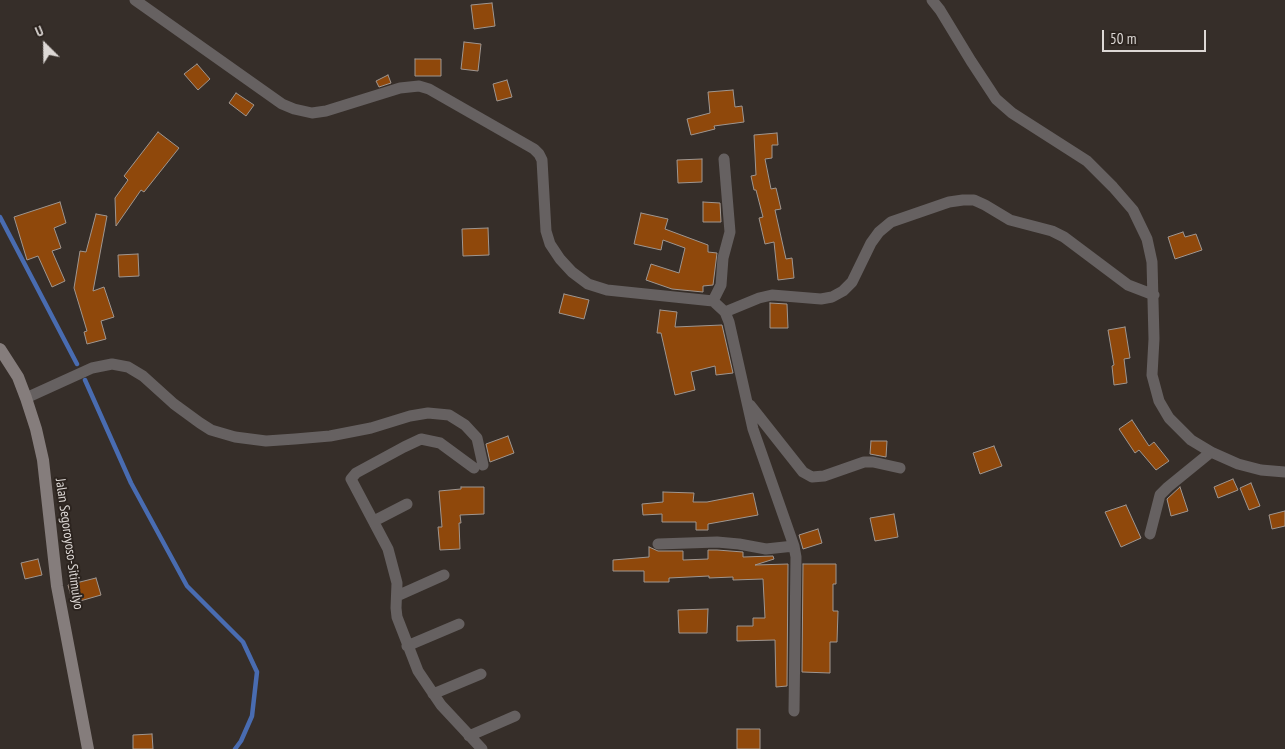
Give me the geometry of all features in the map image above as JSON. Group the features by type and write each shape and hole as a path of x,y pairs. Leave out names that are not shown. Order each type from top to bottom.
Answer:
{"main road":[{"name":"Jalan Segoroyoso-Sitimulyo","path":"0,349 18,377 36,429 43,460 57,586 88,749"}],"street":[{"path":"135,0 282,104 294,109 312,112 326,111 400,88 419,86 429,89 534,149 539,154 542,160 546,231 550,244 572,272 588,284 607,290 713,302 725,312 730,322 757,439 794,546 796,557 794,711"},
{"path":"932,0 996,99 1012,113 1087,161 1133,210 1147,239 1152,262 1154,295 1152,375 1159,401 1169,418 1191,440 1211,452 1246,466 1262,470 1285,472"},
{"path":"713,302 721,286 723,258 730,232 724,159"},
{"path":"725,312 759,298 772,295 821,299 832,297 843,291 852,282 871,243 879,232 891,222 941,205 963,200 974,200 1010,220 1052,231 1064,237 1128,285 1154,295"},
{"path":"26,398 92,368 112,364 128,367 143,376 174,404 211,430 235,437 266,442 330,436 428,413 449,416 464,425 477,438 479,466 440,443 421,439 356,473 351,480 388,549 397,583 397,617 418,671 452,718 482,749"},
{"path":"747,402 803,472 812,477 824,476 864,462 900,468"},
{"path":"1150,534 1160,495 1211,452"},
{"path":"374,521 407,504"},
{"path":"658,544 717,542 766,549 794,546"},
{"path":"397,596 444,575"},
{"path":"407,646 459,624"},
{"path":"433,694 481,674"},
{"path":"469,736 515,716"}],"building":[{"path":"492,3 495,26 474,29 471,5"},
{"path":"464,42 481,44 478,71 461,69"},
{"path":"415,59 441,59 441,76 415,76"},
{"path":"197,64 210,79 198,90 184,74"},
{"path":"388,75 391,83 379,87 376,81"},
{"path":"507,80 512,97 497,101 493,84"},
{"path":"733,90 735,107 742,106 744,122 714,126 715,129 691,135 687,119 710,113 708,92"},
{"path":"236,93 254,105 246,116 229,103"},
{"path":"158,132 179,148 144,192 141,190 116,226 115,198 128,180 124,176"},
{"path":"777,133 778,145 772,145 772,158 765,159 771,189 776,188 781,209 775,210 786,259 792,258 794,278 778,280 774,242 765,244 759,218 763,217 751,176 756,175 754,135"},
{"path":"702,159 702,182 678,183 677,160"},
{"path":"60,202 66,223 54,228 61,248 52,251 65,281 52,287 38,256 27,260 14,217"},
{"path":"703,202 720,203 721,222 703,222"},
{"path":"641,213 668,219 665,229 708,245 708,252 717,253 713,285 703,286 703,292 672,289 646,280 651,264 679,273 685,248 663,240 661,250 634,244"},
{"path":"96,214 107,216 93,291 104,287 114,317 101,321 106,339 87,344 84,332 87,331 74,288 80,251 86,252"},
{"path":"488,228 489,255 463,256 462,229"},
{"path":"1183,232 1185,237 1196,234 1202,250 1175,259 1168,237"},
{"path":"138,254 139,276 119,277 118,255"},
{"path":"564,294 589,300 584,319 559,313"},
{"path":"770,303 787,304 788,328 770,328"},
{"path":"660,310 677,312 675,327 722,325 733,373 716,375 715,366 691,372 695,390 675,395 661,333 657,333"},
{"path":"1125,327 1130,358 1124,359 1127,383 1114,385 1112,366 1114,365 1108,330"},
{"path":"1132,420 1149,446 1154,442 1169,461 1156,470 1139,450 1135,453 1119,429"},
{"path":"508,436 514,453 490,462 486,444"},
{"path":"871,441 887,441 886,457 870,454"},
{"path":"994,446 1002,466 980,474 973,453"},
{"path":"1233,479 1238,490 1218,498 1214,487"},
{"path":"1251,483 1260,506 1249,510 1240,488"},
{"path":"461,487 484,487 484,514 460,515 460,549 440,550 438,527 442,527 439,491 461,489"},
{"path":"1180,487 1188,511 1171,516 1167,499"},
{"path":"663,492 694,493 693,502 707,502 753,493 758,515 708,524 708,530 696,530 696,522 662,522 662,514 643,515 642,504 663,502"},
{"path":"1126,505 1141,538 1121,547 1105,512"},
{"path":"1285,511 1285,526 1272,529 1269,515"},
{"path":"894,514 898,537 875,541 870,518"},
{"path":"818,529 822,543 803,549 799,535"},
{"path":"649,547 658,551 683,551 683,560 708,559 708,550 717,550 743,552 743,557 773,556 774,559 755,565 788,564 787,686 776,687 775,640 737,641 737,626 753,626 753,618 765,618 763,579 733,580 733,577 709,578 709,576 669,578 669,582 644,582 644,571 613,571 613,560 649,557"},
{"path":"38,559 42,575 25,579 21,563"},
{"path":"803,564 836,564 836,584 833,584 833,611 838,611 837,642 830,642 830,673 802,672"},
{"path":"96,578 101,595 80,601 78,594 71,596 68,585"},
{"path":"708,609 707,633 679,633 678,610"},
{"path":"737,729 760,729 760,749 737,749"},
{"path":"152,734 153,749 133,749 133,735"}],"waterway":[{"path":"0,217 77,364"},
{"path":"85,380 131,483 187,586 243,642 257,672 252,716 241,741 235,749"}]}
